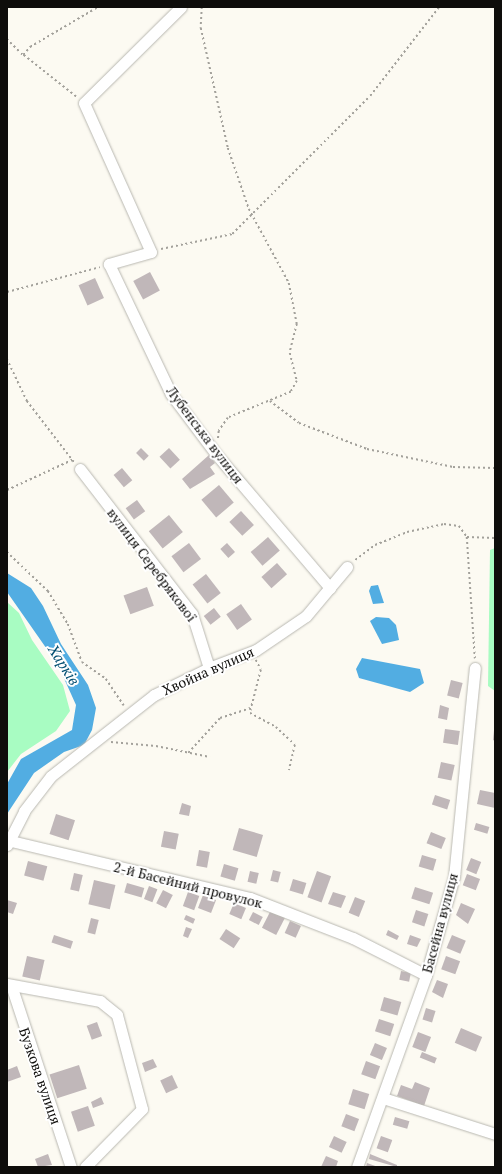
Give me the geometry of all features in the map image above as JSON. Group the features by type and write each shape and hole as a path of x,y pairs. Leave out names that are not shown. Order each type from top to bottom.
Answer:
{"street":[{"path":"109,264 151,252 84,103 181,7"},
{"name":"Лубeнська вулиця","path":"109,264 171,394 216,454 330,588"},
{"name":"вулиця Серебрякової","path":"80,469 192,614 209,668"},
{"name":"Хвойна вулиця","path":"9,843 39,787 99,741 127,715 154,695 209,668 246,654 306,616 347,567"},
{"name":"Басейна вулиця","path":"357,1167 383,1098 426,974 454,877 475,668"},
{"name":"2-й Басейний провулок","path":"9,843 250,898 353,938 426,974"},
{"path":"9,984 100,1001 116,1015 142,1109 84,1167"},
{"name":"Бузкова вулиця","path":"9,984 71,1167"},
{"path":"383,1098 495,1134"}],"path":[{"path":"23,55 30,47 98,7"},
{"path":"202,7 201,28 228,148 251,213 294,299 297,324 290,352 297,381 291,392 228,418 219,430 216,454"},
{"path":"151,252 232,234 251,213 370,96 439,7"},
{"path":"7,38 23,55 84,103"},
{"path":"7,292 109,264"},
{"path":"7,359 27,402 72,460 7,490"},
{"path":"270,401 299,423 367,449 453,467 495,468"},
{"path":"347,567 375,545 407,532 444,524 459,526 467,537 475,668"},
{"path":"467,537 495,538"},
{"path":"7,552 48,591 68,624 82,662 119,694 127,715"},
{"path":"246,654 258,662 261,670 250,713 276,727 295,745 289,770"},
{"path":"188,753 220,718 251,708"},
{"path":"99,741 210,757"}],"green space":[{"path":"495,548 495,691 488,686 490,550"},
{"path":"7,602 19,613 32,640 63,685 70,711 56,731 21,754 7,772"}],"water":[{"name":"Харків","path":"7,573 31,588 43,606 61,644 88,685 96,708 92,730 84,745 64,752 34,773 7,814 7,784 21,759 72,730 76,705 58,665 7,592"},
{"path":"378,585 384,603 373,604 369,591 371,586"},
{"path":"376,617 389,618 396,625 399,640 382,644 370,621"},
{"path":"362,658 420,669 424,683 410,692 359,678 356,669"}],"building":[{"path":"150,272 160,291 143,299 133,281"},
{"path":"95,278 104,298 88,305 79,285"},
{"path":"141,448 149,456 144,461 136,453"},
{"path":"169,448 180,460 170,469 159,457"},
{"path":"209,455 215,463 210,467 215,474 190,489 182,479"},
{"path":"122,468 132,480 124,487 114,475"},
{"path":"219,485 234,503 216,517 201,500"},
{"path":"137,500 145,511 134,520 126,508"},
{"path":"241,511 254,525 242,536 229,522"},
{"path":"169,515 183,532 163,548 149,531"},
{"path":"268,537 280,551 262,566 251,552"},
{"path":"189,543 201,559 183,572 171,556"},
{"path":"227,543 235,552 228,558 220,549"},
{"path":"277,563 287,574 271,588 261,577"},
{"path":"206,574 221,593 207,603 193,584"},
{"path":"147,587 154,606 130,614 124,596"},
{"path":"241,604 252,620 237,630 226,614"},
{"path":"214,608 221,617 211,625 204,616"},
{"path":"451,680 463,683 459,698 447,696"},
{"path":"440,705 449,708 447,720 438,718"},
{"path":"445,729 460,731 458,745 443,743"},
{"path":"495,730 495,741 493,740"},
{"path":"441,762 455,765 451,781 438,778"},
{"path":"480,790 495,793 495,808 477,804"},
{"path":"435,795 450,800 447,809 432,805"},
{"path":"182,803 191,806 189,816 179,814"},
{"path":"56,814 75,820 69,840 50,834"},
{"path":"476,823 489,827 487,834 474,830"},
{"path":"239,828 263,835 257,857 233,850"},
{"path":"164,831 179,834 176,850 161,847"},
{"path":"431,832 446,838 441,849 427,843"},
{"path":"199,850 210,852 207,868 196,866"},
{"path":"422,855 436,859 433,871 419,867"},
{"path":"471,858 481,862 476,874 466,870"},
{"path":"28,861 47,866 43,881 24,875"},
{"path":"224,864 238,868 235,881 220,876"},
{"path":"273,870 281,872 278,883 270,881"},
{"path":"250,871 259,873 256,884 248,882"},
{"path":"317,871 331,876 322,902 307,897"},
{"path":"74,873 83,875 79,892 70,890"},
{"path":"467,874 480,879 476,890 463,885"},
{"path":"293,879 306,883 303,895 289,890"},
{"path":"94,880 115,885 110,909 88,904"},
{"path":"127,883 144,888 142,898 124,893"},
{"path":"149,886 157,889 152,902 144,899"},
{"path":"415,887 433,893 429,904 411,898"},
{"path":"163,890 173,895 166,908 156,903"},
{"path":"188,892 199,896 194,910 183,906"},
{"path":"333,892 346,896 341,908 328,904"},
{"path":"203,895 216,900 211,913 198,908"},
{"path":"355,897 365,901 359,917 349,913"},
{"path":"7,900 17,903 13,914 7,912"},
{"path":"234,903 246,908 241,919 229,914"},
{"path":"461,903 475,909 468,924 456,915"},
{"path":"271,910 285,917 276,935 262,928"},
{"path":"416,910 428,914 424,926 412,922"},
{"path":"253,912 263,917 259,925 249,920"},
{"path":"186,915 195,919 193,924 184,920"},
{"path":"91,918 99,920 95,934 87,933"},
{"path":"290,921 301,926 296,938 285,933"},
{"path":"186,927 192,929 188,938 183,936"},
{"path":"226,929 240,938 234,948 219,939"},
{"path":"388,930 399,936 397,940 386,935"},
{"path":"54,935 73,941 71,949 52,943"},
{"path":"410,935 421,939 417,947 407,944"},
{"path":"452,935 466,941 460,954 447,948"},
{"path":"27,956 45,960 40,981 22,976"},
{"path":"446,956 460,961 455,974 441,969"},
{"path":"401,971 411,973 409,982 399,980"},
{"path":"437,980 448,984 443,998 432,992"},
{"path":"384,997 401,1002 397,1015 380,1010"},
{"path":"426,1008 436,1011 432,1022 422,1019"},
{"path":"379,1019 394,1024 390,1036 375,1031"},
{"path":"97,1022 102,1036 92,1040 87,1026"},
{"path":"461,1028 482,1037 476,1052 455,1043"},
{"path":"418,1032 431,1037 425,1052 412,1047"},
{"path":"375,1043 387,1048 382,1060 370,1055"},
{"path":"422,1052 437,1058 435,1064 420,1058"},
{"path":"153,1059 157,1067 145,1072 142,1063"},
{"path":"366,1061 380,1066 375,1079 361,1074"},
{"path":"79,1065 87,1089 57,1098 50,1075"},
{"path":"17,1066 21,1077 7,1082 7,1070"},
{"path":"172,1075 178,1088 166,1093 160,1080"},
{"path":"415,1082 430,1088 424,1106 397,1096 401,1085 412,1089"},
{"path":"353,1089 369,1094 365,1109 348,1104"},
{"path":"101,1097 104,1104 93,1108 91,1102"},
{"path":"88,1106 95,1126 78,1132 71,1112"},
{"path":"346,1114 359,1119 354,1131 341,1126"},
{"path":"395,1117 409,1121 407,1129 393,1125"},
{"path":"334,1136 347,1142 342,1153 329,1147"},
{"path":"381,1136 392,1140 388,1152 377,1148"},
{"path":"48,1154 52,1165 38,1167 35,1159"},
{"path":"370,1154 397,1165 397,1167 369,1159"},
{"path":"326,1156 338,1161 336,1167 321,1167"},
{"path":"367,1163 378,1167 366,1167"}]}
